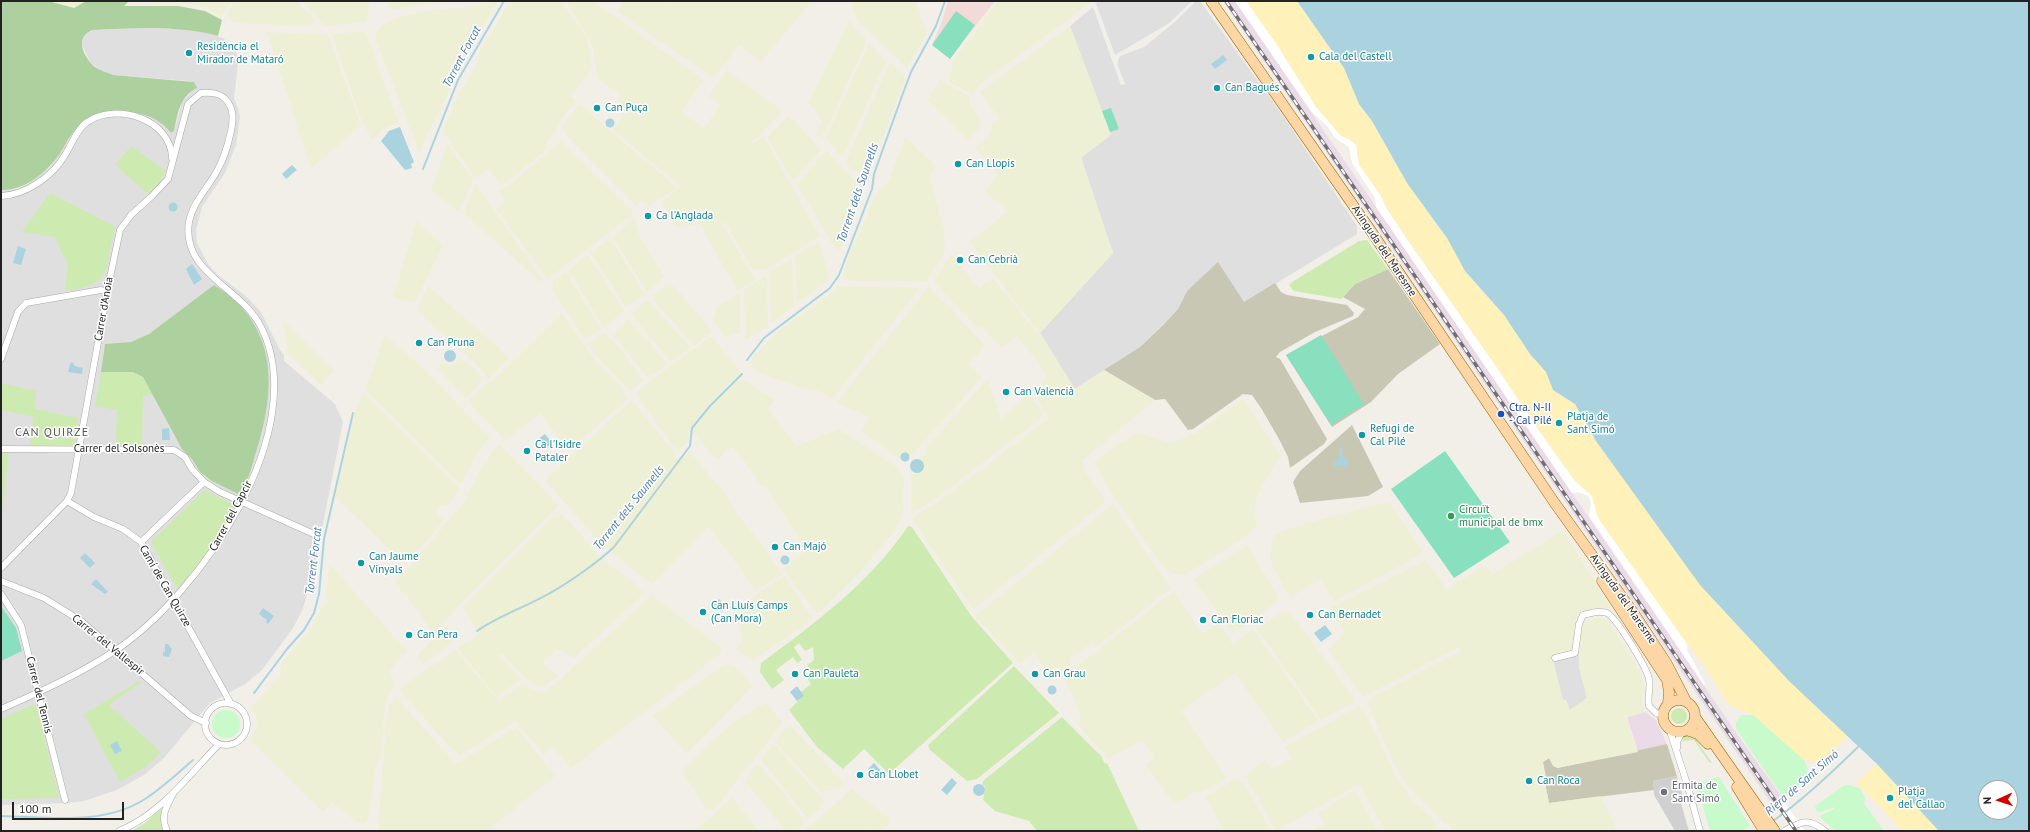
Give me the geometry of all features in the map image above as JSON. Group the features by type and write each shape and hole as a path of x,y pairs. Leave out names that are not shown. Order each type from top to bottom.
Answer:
{"main road":[{"name":"Avinguda del Maresme","path":"1211,1 1358,212 1554,502 1653,642 1667,664 1686,701"},
{"name":"Avinguda del Maresme","path":"1554,502 1565,524 1667,680 1669,692 1668,704"},
{"path":"1685,731 1692,726 1695,717 1694,710 1686,701 1676,700 1668,704 1663,715 1663,720 1669,728 1698,734 1714,752 1761,818 1775,831"},
{"path":"1695,717 1740,781 1761,818 1764,831"}],"street":[{"name":"Carrer d'Anoia","path":"1,568 67,501 71,493 106,292 120,230 131,215 164,185 173,162 184,113 194,96 207,92 221,95 230,106 232,114"},
{"name":"Carrer del Capcir","path":"1,709 65,681 116,650 146,626 173,600 211,555 242,501 256,469 270,419 274,398 273,360 260,325 249,309 202,268 196,259 189,236 189,223 195,205 218,170 225,154 232,127 232,114"},
{"path":"1,196 18,194 35,184 62,161 82,126 103,116 132,116 141,118 155,125 166,137 172,153 173,162"},
{"path":"1,359 18,312 26,303 101,290 106,292"},
{"name":"Carrer del Solsonès","path":"1,449 78,448 174,450 185,457 192,469 204,482 316,535"},
{"path":"141,542 204,482"},
{"name":"Camí de Can Quirze","path":"67,501 94,517 123,529 141,542 232,704"},
{"name":"Carrer del Vallespir","path":"1,581 44,598 81,621 191,716 206,723"},
{"name":"Carrer del Tennis","path":"1,594 21,625 65,800"},
{"name":"Avinguda del Maresme","path":"1555,658 1575,653 1579,624 1583,615 1597,612 1609,614 1616,622 1647,672 1650,684 1649,706 1656,713 1663,715"},
{"path":"224,703 232,704 244,712 247,727 245,734 234,744 219,744 209,735 206,723 211,710 224,703"},
{"path":"1669,728 1700,831"},
{"path":"1677,752 1677,742 1685,731"},
{"path":"119,831 146,818 178,788 219,744"},
{"path":"167,831 164,824 164,811 178,788"},
{"path":"1761,818 1771,831"},
{"path":"1784,831 1799,822 1812,823 1825,831"}],"shaded area":[{"path":"48,1 86,1 74,8"},
{"path":"150,1 232,1 221,17 206,8 182,3 154,3"},
{"path":"235,1 297,1 316,22 312,25 236,23 230,20 228,14"},
{"path":"303,1 370,1 366,22 325,26"},
{"path":"386,1 446,1 392,10"},
{"path":"498,1 472,45 419,152 375,38 376,32 384,24 403,16 434,10 478,6"},
{"path":"510,1 561,1 587,38 592,63 590,72 571,96 576,101 561,119 557,129 547,143 548,148 509,180 501,184 489,170 475,178 443,132 453,105 480,59 477,56"},
{"path":"566,1 593,1 704,80 681,111 704,128 720,105 708,96 727,70 783,111 748,146 764,137 820,236 767,269 754,269 750,265 726,223 722,223 755,280 737,291 700,224 676,227 662,202 681,186 612,130 626,112 619,100 619,94 597,78 593,46"},
{"path":"624,1 660,1 667,4 669,1 812,1 761,62 739,45 717,75 712,77 617,11"},
{"path":"850,1 916,1 927,34 907,68 858,22"},
{"path":"948,1 995,1 950,59 932,45"},
{"path":"997,1 1091,1 983,82 972,94 949,82 953,61"},
{"path":"1097,1 1192,1 1168,24 1115,55 1096,4"},
{"path":"1196,1 1200,1 1281,113 1357,226 1357,234 1244,303 1218,263 1187,291 1178,309 1140,347 1075,389 1040,333 1113,253 1081,157 1111,135 1070,26 1093,7 1121,85 1125,84 1118,66 1120,56 1144,47 1175,22"},
{"path":"1223,1 1235,1 1735,731 1806,831 1794,831 1774,802 1769,800"},
{"path":"849,21 866,40 822,139 816,134 822,122 818,114 808,102"},
{"path":"1070,26 1111,135 1081,158 1113,253 1040,333 1075,389 1104,370 1155,400 1082,461 1085,465 1083,469 1105,500 1103,504 975,608 972,607 931,548 915,524 913,517 940,501 1049,418 1034,394 1047,375 1017,336 1002,348 980,326 977,328 934,280 951,254 979,288 993,278 1038,334 1039,333 970,242 1008,211 985,192 997,174 992,165 975,148 988,135 992,129 992,123 999,118 979,92"},
{"path":"158,27 193,29 223,38 233,46 237,55 238,63 234,99 240,117 236,145 225,173 202,207 196,230 197,243 208,264 217,274 247,297 261,312 284,355 284,361 335,404 343,422 313,575 302,611 293,628 263,669 245,684 210,703 164,758 144,775 117,790 84,801 1,805 1,190 17,189 26,185 50,166 81,123 98,113 119,111 145,114 160,122 171,133 174,131 182,102 193,90 191,81 112,75 102,71 90,62 82,45 84,35 93,30"},
{"path":"365,31 399,123 384,129 372,140 360,116 332,34"},
{"path":"267,32 328,35 361,125 311,169"},
{"path":"869,43 886,61 842,158 826,138"},
{"path":"889,64 893,64 904,75 905,80 868,176 850,168 846,162"},
{"path":"940,80 969,96 969,102 981,121 980,128 968,140 927,100"},
{"path":"579,104 677,188 648,206 643,202 639,202 636,206 567,136 563,128 566,120"},
{"path":"788,117 795,121 821,150 793,181 767,138"},
{"path":"905,137 936,166 930,176 944,230 945,248 943,256 927,281 850,281 842,277 850,253 873,201 879,190 888,183"},
{"path":"561,141 633,211 632,215 548,279 496,209 505,202 499,191 510,185"},
{"path":"447,143 473,180 459,212 431,190"},
{"path":"827,150 852,177 861,182 863,186 848,232 838,254 797,184"},
{"path":"476,184 542,279 542,283 463,213"},
{"path":"633,219 635,219 640,237 664,276 649,291 646,291 613,237"},
{"path":"416,221 443,245 416,300 413,302 400,300 394,296"},
{"path":"608,240 612,241 645,294 626,307 590,253"},
{"path":"819,242 829,275 826,282 796,303 795,256"},
{"path":"588,255 623,309 623,312 604,327 568,270"},
{"path":"792,259 794,307 771,323 770,272"},
{"path":"1218,262 1244,302 1275,283 1281,292 1287,295 1347,305 1354,313 1353,316 1315,332 1280,352 1276,357 1280,359 1327,439 1324,444 1290,468 1288,457 1279,439 1252,395 1243,394 1193,429 1188,430 1165,399 1155,400 1104,370 1140,347 1178,309 1187,291"},
{"path":"1388,269 1440,344 1398,374 1371,402 1332,427 1286,355 1358,317 1365,309 1343,297 1355,284"},
{"path":"566,272 602,330 585,339 552,290 554,280"},
{"path":"767,275 768,326 745,340 744,290"},
{"path":"667,285 673,286 677,289 711,330 711,333 694,346 653,299 653,295"},
{"path":"428,286 506,354 509,359 488,379 479,367 420,314 418,307"},
{"path":"837,286 920,288 833,398 822,392 758,373 753,368 751,363 754,356 777,332 830,294"},
{"path":"928,287 952,310 985,346 969,364 982,377 910,457 908,454 900,457 900,459 861,431 870,418 837,402"},
{"path":"740,292 740,334 732,334 726,338 712,319 716,316 714,310"},
{"path":"646,300 689,345 689,349 675,360 670,360 631,314"},
{"path":"562,313 594,359 619,384 628,399 569,450 540,414 505,440 468,402 484,385 493,381"},
{"path":"628,318 666,362 664,366 654,374 647,377 611,332 616,331"},
{"path":"283,320 335,371 321,385 288,354"},
{"path":"603,333 614,342 644,380 630,391 599,359 588,344"},
{"path":"385,335 421,366 490,437 474,459 461,484 365,390"},
{"path":"709,338 713,338 746,378 736,378 729,383 691,428 690,440 678,452 636,395 637,392 669,367"},
{"path":"460,358 476,370 481,376 481,382 467,397 464,397 437,369 442,363 450,365 456,363"},
{"path":"988,379 1001,419 1029,393 1041,411 1041,418 939,496 911,514 911,476 922,471 924,468 922,462 919,460 926,454 925,448"},
{"path":"744,380 775,400 767,408 797,446 839,429 895,466 904,479 903,509 897,528 860,572 817,614 783,569 807,549 766,488 760,484 743,459 732,447 720,458 715,458 693,432 703,416 736,381"},
{"path":"362,395 366,395 458,486 459,489 447,506 443,505 438,509 437,515 444,520 405,564 335,497 355,411"},
{"path":"1243,399 1281,456 1258,493 1254,510 1257,526 1242,539 1185,575 1172,574 1163,566 1150,549 1108,487 1094,463 1116,445 1138,433 1172,443 1194,434"},
{"path":"632,400 674,452 677,459 687,454 691,454 700,464 728,497 735,511 761,543 782,574 756,590 708,527 652,585 599,542 545,480"},
{"path":"1352,425 1383,487 1368,496 1300,503 1293,482 1300,471"},
{"path":"499,444 559,505 466,598 434,634 408,598 394,584 462,505 483,464"},
{"path":"1389,502 1424,553 1334,601 1320,579 1290,598 1272,565 1270,556 1272,540 1275,534 1303,524"},
{"path":"1113,504 1171,588 1097,646 1092,642 1070,658 1073,663 1056,678 1051,678 1034,653 1019,663 975,616"},
{"path":"561,514 581,534 597,555 646,592 574,658 557,649 542,664 560,676 543,686 537,686 525,678 501,653 499,656 521,678 497,697 457,648 479,634 463,607 554,516 557,518"},
{"path":"1563,530 1611,608 1581,611 1576,618 1573,650 1553,658 1563,700 1566,700 1570,710 1587,698 1579,667 1580,633 1583,622 1594,618 1602,618 1609,622 1641,673 1644,682 1642,702 1645,712 1627,717 1638,752 1557,768 1553,766 1549,758 1543,762 1546,777 1544,778 1549,803 1601,796 1617,831 1452,831 1448,822 1445,824 1408,786 1394,764 1368,705 1368,701 1370,698 1462,651 1459,647 1363,697 1328,650 1345,632 1328,609 1426,560 1447,590 1483,566 1493,574"},
{"path":"1247,545 1276,592 1278,601 1242,628 1234,631 1227,627 1194,579"},
{"path":"329,563 407,651 390,670 391,677 394,680 394,687 385,704 381,758 377,762 368,819 365,824 356,822 332,802 323,812 251,741 257,726 256,717 251,707 281,673 281,664 310,629 323,605 330,603 326,598"},
{"path":"784,576 813,619 753,661 736,649 742,641 740,627 734,610"},
{"path":"1174,591 1202,633 1219,623 1232,643 1253,629 1319,721 1283,742 1235,673 1181,711 1226,778 1211,788 1205,789 1199,793 1194,791 1175,805 1145,764 1154,758 1142,740 1108,759 1084,732 1079,726 1080,716 1076,702 1063,677"},
{"path":"651,595 722,648 720,654 570,769 555,749 551,748 544,755 516,721 460,755 450,747 399,690 456,650 512,716 500,700 520,685 525,685 537,692 543,692 560,680"},
{"path":"1287,612 1292,615 1355,699 1353,703 1321,720 1257,628 1279,614"},
{"path":"446,626 457,639 422,664 417,656"},
{"path":"1579,648 1579,667 1587,698 1570,711 1563,701 1553,658"},
{"path":"730,664 735,666 749,681 752,687 686,754 653,716 724,665"},
{"path":"395,696 456,764 517,727 555,776 487,831 381,831 378,827 386,724 389,707"},
{"path":"766,703 781,720 781,725 717,806 707,810 682,771 713,740 741,717"},
{"path":"1359,706 1364,710 1397,778 1412,800 1436,822 1437,831 1385,831 1359,784 1276,831 1246,777 1249,771 1266,760 1271,770 1291,759 1285,747"},
{"path":"1645,712 1656,720 1667,744 1638,752 1627,717"},
{"path":"791,726 843,782 844,787 820,792 775,741 785,729"},
{"path":"1667,744 1677,776 1653,781 1654,790 1549,803 1544,778 1543,762 1549,758 1557,768"},
{"path":"773,745 776,746 826,803 810,817 806,817 761,759"},
{"path":"754,765 759,765 765,771 803,818 804,824 796,831 785,831 746,782"},
{"path":"1677,776 1684,800 1681,803 1689,831 1675,831 1654,795 1653,781"},
{"path":"1235,779 1243,782 1271,831 1224,831 1205,798"},
{"path":"852,789 890,819 889,824 881,831 870,829 868,831 804,831"},
{"path":"1355,790 1377,831 1311,831 1324,824 1318,813"},
{"path":"732,797 759,831 694,831 719,810"}],"green space":[{"path":"1,1 48,1 74,8 86,1 129,1 124,6 178,6 205,11 222,20 218,36 187,30 156,28 93,30 87,33 82,42 82,47 91,63 101,70 113,75 194,82 197,88 186,96 180,106 174,131 171,133 159,122 140,114 117,111 100,113 84,121 78,127 59,155 34,180 10,190 1,190"},
{"path":"956,11 975,25 950,59 932,45"},
{"path":"1111,108 1119,129 1110,132 1102,111"},
{"path":"131,146 166,171 159,184 148,194 115,165"},
{"path":"50,193 116,227 106,271 94,284 65,291 68,263 62,254 55,237 22,232"},
{"path":"1367,240 1388,269 1355,284 1341,299 1294,291 1289,285 1359,241"},
{"path":"214,285 236,302 252,320 262,341 267,363 269,386 261,434 248,478 241,492 238,494 212,481 200,472 192,459 182,449 143,377 133,372 101,372 105,344 131,342 149,334"},
{"path":"1321,335 1364,404 1331,425 1286,355"},
{"path":"101,372 133,372 144,379 149,385 154,395 143,395 142,445 116,445 117,410 95,406"},
{"path":"1,383 36,391 35,409 79,418 74,445 30,445 34,417 1,410"},
{"name":"Circuït municipal de bmx","path":"1445,451 1510,542 1454,578 1391,489"},
{"path":"1,453 9,453 1,522"},
{"path":"204,490 233,504 234,507 230,517 210,548 180,587 176,587 151,542"},
{"path":"908,526 912,527 972,617 1013,663 891,772 888,773 864,749 843,769 817,747 789,710 803,696 801,692 811,684 807,678 812,678 810,669 807,665 814,660 813,647 805,651 799,643 794,647 802,660 797,663 793,657 776,670 784,680 772,689 760,672 761,663 821,617 859,584 877,566"},
{"path":"1,606 16,628 22,651 1,661"},
{"path":"1014,666 1059,713 977,779 967,781 930,750 928,745"},
{"path":"139,681 141,683 109,705 161,752 147,766 120,782 84,714"},
{"path":"32,705 37,707 59,798 1,799 1,719"},
{"path":"1676,708 1682,708 1687,713 1685,722 1682,724 1676,724 1671,719 1671,713"},
{"path":"226,710 236,714 240,724 236,734 226,738 216,734 212,724 216,714"},
{"path":"1741,715 1753,715 1804,760 1808,769 1807,780 1783,797 1736,729 1736,723"},
{"path":"1062,717 1101,756 1105,764 1107,763 1139,831 1037,831 1029,821 995,811 983,800 985,786 982,784 984,780"},
{"path":"1688,735 1694,737 1712,763 1709,762 1694,740 1683,741 1682,738"},
{"path":"1719,777 1750,826 1741,831 1710,831 1696,783"},
{"path":"1849,785 1860,788 1865,798 1864,803 1884,831 1835,831 1819,816 1834,809 1834,807 1818,813 1815,806 1843,786"},
{"path":"162,807 161,821 163,831 131,831 145,823"}],"sand":[{"name":"Platja de Sant Simó","path":"1246,1 1297,1 1344,68 1359,104 1372,121 1395,162 1436,225 1447,238 1465,271 1504,315 1530,354 1546,372 1553,390 1575,404 1607,457 1725,612 1789,681 1847,736 1820,765 1815,762 1804,760 1753,715 1733,707 1726,701 1708,671 1659,605 1598,518 1587,493 1575,481 1546,441 1387,209 1381,196 1359,165 1356,145 1350,140 1341,136 1316,107 1277,45"},
{"name":"Platja del Callao","path":"1877,764 1939,831 1903,831 1856,783"}],"water":[{"path":"1297,1 2029,1 2029,831 1939,831 1877,764 1789,681 1700,585 1596,441 1575,404 1553,390 1546,372 1530,354 1504,315 1465,271 1447,238 1407,183 1372,121 1359,104 1344,68"},
{"path":"1223,55 1227,60 1215,69 1211,64"},
{"path":"608,119 612,119 614,123 612,127 608,127 606,125 606,121"},
{"path":"400,127 414,162 411,164 412,168 405,170 381,141 389,131"},
{"path":"292,165 297,170 286,179 282,174"},
{"path":"173,202 178,207 173,212 168,207"},
{"path":"18,246 26,249 21,265 13,263"},
{"path":"192,264 202,279 194,285 186,269"},
{"path":"448,350 452,350 456,356 452,362 448,362 444,358 444,354"},
{"path":"72,362 75,366 83,368 82,374 68,372"},
{"path":"169,428 170,440 162,440 162,429"},
{"path":"545,434 552,443 545,449 537,440"},
{"path":"1343,445 1342,454 1349,463 1344,467 1340,465 1335,467 1333,464 1339,458 1339,449"},
{"path":"903,453 907,453 909,457 907,461 903,461 901,459 901,455"},
{"path":"917,459 922,461 924,466 922,471 917,473 912,471 910,466 912,461"},
{"path":"85,553 95,563 90,568 80,558"},
{"path":"785,555 790,560 785,565 780,560"},
{"path":"96,579 108,592 105,594 91,584"},
{"path":"719,599 727,607 722,612 714,604"},
{"path":"263,608 274,616 268,624 266,622 267,620 259,614"},
{"path":"1325,625 1332,634 1321,642 1314,633"},
{"path":"165,644 168,644 172,649 169,657 163,656"},
{"path":"1052,685 1057,690 1052,695 1047,690"},
{"path":"797,686 804,696 797,701 790,692"},
{"path":"117,741 122,751 115,754 110,745"},
{"path":"874,763 883,773 877,779 868,769"},
{"path":"952,778 957,783 947,795 941,790"},
{"path":"977,784 981,784 985,790 981,796 977,796 973,792 973,788"}],"pier":[{"path":"1235,1 1246,1 1277,45 1316,107 1341,136 1350,140 1356,145 1359,165 1381,196 1387,209 1546,441 1575,481 1592,496 1598,518 1687,644 1687,650 1705,683 1704,685 1589,516 1591,503 1588,496 1577,492 1572,493 1376,207 1375,198 1352,163 1349,147 1335,138 1328,127 1311,111"},
{"path":"1781,797 1805,830 1794,831 1774,802"}],"waterway":[{"name":"Torrent Forcat","path":"423,169 458,80 504,1"},
{"name":"Torrent dels Saumells","path":"747,360 764,338 830,288 839,275 872,189 874,174 911,72 936,26 945,1"},
{"name":"Torrent dels Saumells","path":"477,631 495,620 541,598 575,578 614,547 690,446 692,428 710,406 742,374"},
{"name":"Torrent Forcat","path":"254,693 287,649 304,630 314,613 319,594 324,539 353,413"},
{"name":"Riera de Sant Simó","path":"1773,821 1806,795 1858,747"},
{"path":"1,816 75,818 94,817 112,813 129,808 145,799 193,760"}],"railway":[{"path":"1226,1 1796,831"}],"place":[{"name":"Residència el Mirador de Mataró","path":"189,53"},
{"name":"Cala del Castell","path":"1311,57"},
{"name":"Can Bagués","path":"1217,88"},
{"name":"Can Puça","path":"597,108"},
{"name":"Can Llopis","path":"958,164"},
{"name":"Ca l'Anglada","path":"648,216"},
{"name":"Can Cebrià","path":"960,260"},
{"name":"Can Pruna","path":"419,343"},
{"name":"Can Valencià","path":"1006,392"},
{"name":"Ctra. N-II - Cal Pilé","path":"1501,414"},
{"name":"Platja de Sant Simó","path":"1559,423"},
{"name":"Refugi de Cal Pilé","path":"1362,435"},
{"name":"Ca l'Isidre Pataler","path":"527,451"},
{"name":"Circuït municipal de bmx","path":"1451,516"},
{"name":"Can Majó","path":"775,547"},
{"name":"Can Jaume Vinyals","path":"361,563"},
{"name":"Can Lluís Camps (Can Mora)","path":"703,612"},
{"name":"Can Bernadet","path":"1310,615"},
{"name":"Can Floriac","path":"1203,620"},
{"name":"Can Pera","path":"409,635"},
{"name":"Can Pauleta","path":"795,674"},
{"name":"Can Grau","path":"1035,674"},
{"name":"Can Llobet","path":"860,775"},
{"name":"Can Roca","path":"1529,781"},
{"name":"Ermita de Sant Simó","path":"1664,792"},
{"name":"Platja del Callao","path":"1890,798"}],"district":[{"name":"CAN QUIRZE","path":"52,433"}]}
